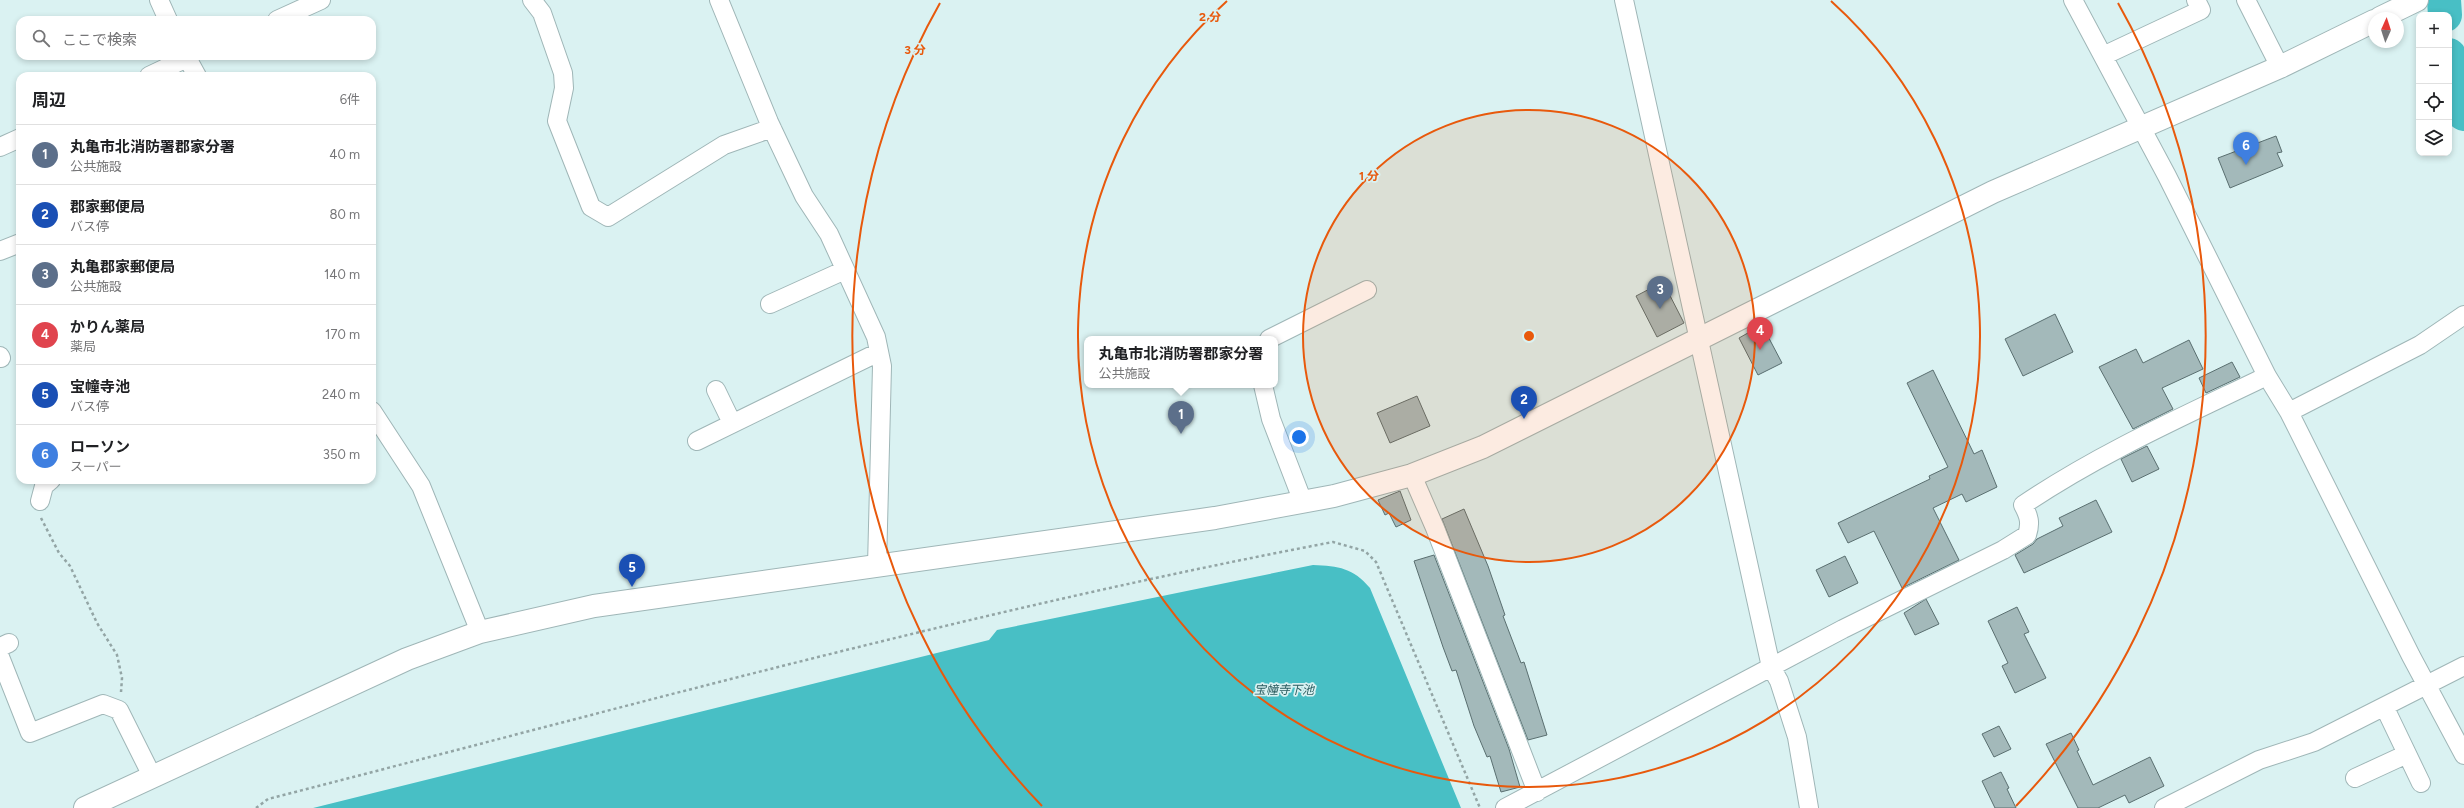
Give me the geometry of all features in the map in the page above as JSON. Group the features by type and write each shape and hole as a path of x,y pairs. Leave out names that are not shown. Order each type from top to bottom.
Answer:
{"street":[{"path":"159,0 166,16"},
{"path":"286,16 321,0"},
{"path":"532,0 542,13 564,72 564,88 556,121 591,207 608,217 724,145 772,128"},
{"path":"719,0 772,128 804,196 829,234 876,337 882,366 877,566"},
{"path":"1624,0 1772,667 1779,681 1797,737 1810,808"},
{"path":"2073,0 2140,128 2167,176 2267,376 2289,412 2464,755"},
{"path":"2103,56 2201,10 2196,0"},
{"path":"2247,0 2280,67"},
{"path":"2392,12 2417,0"},
{"path":"85,808 107,803 152,776 407,658 480,632 536,617 594,606 1207,519 1303,502 1412,475 1483,447 1698,338 1993,192 2280,67 2368,24"},
{"path":"157,72 182,60"},
{"path":"189,60 195,72"},
{"path":"0,147 16,141"},
{"path":"0,251 16,245"},
{"path":"770,304 845,270"},
{"path":"1275,336 1367,290"},
{"path":"2289,412 2420,345 2464,315"},
{"path":"697,441 879,352"},
{"path":"1505,808 1772,667 2003,550 2027,535 2030,526 2029,516 2023,505 2050,487 2129,442 2267,376"},
{"path":"1264,388 1271,419 1303,502"},
{"path":"716,390 732,423"},
{"path":"376,417 421,486 480,632"},
{"path":"1412,475 1435,528 1536,792"},
{"path":"40,501 44,486 46,484"},
{"path":"3,649 30,733 103,704 119,710 152,776"},
{"path":"2164,808 2260,760 2314,742 2385,708 2427,684 2464,666"},
{"path":"2385,708 2421,784"},
{"path":"2355,778 2407,754"}],"path":[{"path":"40,501 40,517 50,538 70,566 97,624 117,655 122,678 119,710"},
{"path":"256,808 268,799 799,660 1029,605 1333,542 1365,551 1376,562 1480,808"}],"water":[{"name":"宝幢寺下池","path":"1313,565 1345,569 1358,576 1370,588 1461,808 313,808 989,640 997,630"}],"building":[{"path":"2276,136 2282,152 2277,153 2283,166 2230,188 2218,158"},
{"path":"1663,282 1684,323 1657,337 1636,296"},
{"path":"2055,314 2073,352 2023,376 2005,339"},
{"path":"1762,325 1782,363 1758,375 1739,338"},
{"path":"2189,340 2203,369 2162,388 2173,409 2133,429 2099,367 2136,349 2143,363"},
{"path":"2232,362 2240,377 2206,393 2199,378"},
{"path":"1933,370 1974,454 1982,450 1997,487 1966,502 1962,494 1933,508 1959,560 1902,588 1874,531 1848,543 1838,523 1930,479 1929,476 1948,467 1907,383"},
{"path":"1417,396 1430,426 1390,443 1377,413"},
{"path":"2147,446 2159,469 2132,482 2121,459"},
{"path":"1400,491 1411,520 1396,527 1389,513 1385,515 1378,500"},
{"path":"2096,500 2112,532 2024,573 2015,555 2033,544 2037,539 2063,526 2059,518"},
{"path":"1464,509 1488,566 1505,615 1503,616 1521,663 1524,662 1547,735 1528,740 1442,519"},
{"path":"1434,555 1509,749 1520,787 1501,792 1490,756 1487,757 1474,726 1456,670 1452,671 1443,647 1414,561"},
{"path":"1845,556 1858,583 1829,597 1816,570"},
{"path":"1926,599 1939,624 1915,635 1904,613"},
{"path":"2017,607 2029,632 2024,634 2046,678 2015,693 2002,666 2008,663 1988,621"},
{"path":"1999,726 2011,749 1994,757 1982,734"},
{"path":"2071,733 2079,750 2077,751 2093,785 2150,757 2164,786 2129,803 2125,795 2098,808 2078,808 2046,744"},
{"path":"2001,772 2009,788 2007,789 2016,808 1995,808 1982,781"}],"waterway":[{"path":"2444,0 2445,12"},
{"path":"2452,67 2464,114"}],"place":[{"name":"ローソン","path":"2246,165"},
{"name":"丸亀郡家郵便局","path":"1660,309"},
{"name":"かりん薬局","path":"1760,350"},
{"name":"郡家郵便局","path":"1524,419"},
{"name":"丸亀市北消防署郡家分署","path":"1181,434"},
{"name":"宝幢寺池","path":"632,587"}]}
